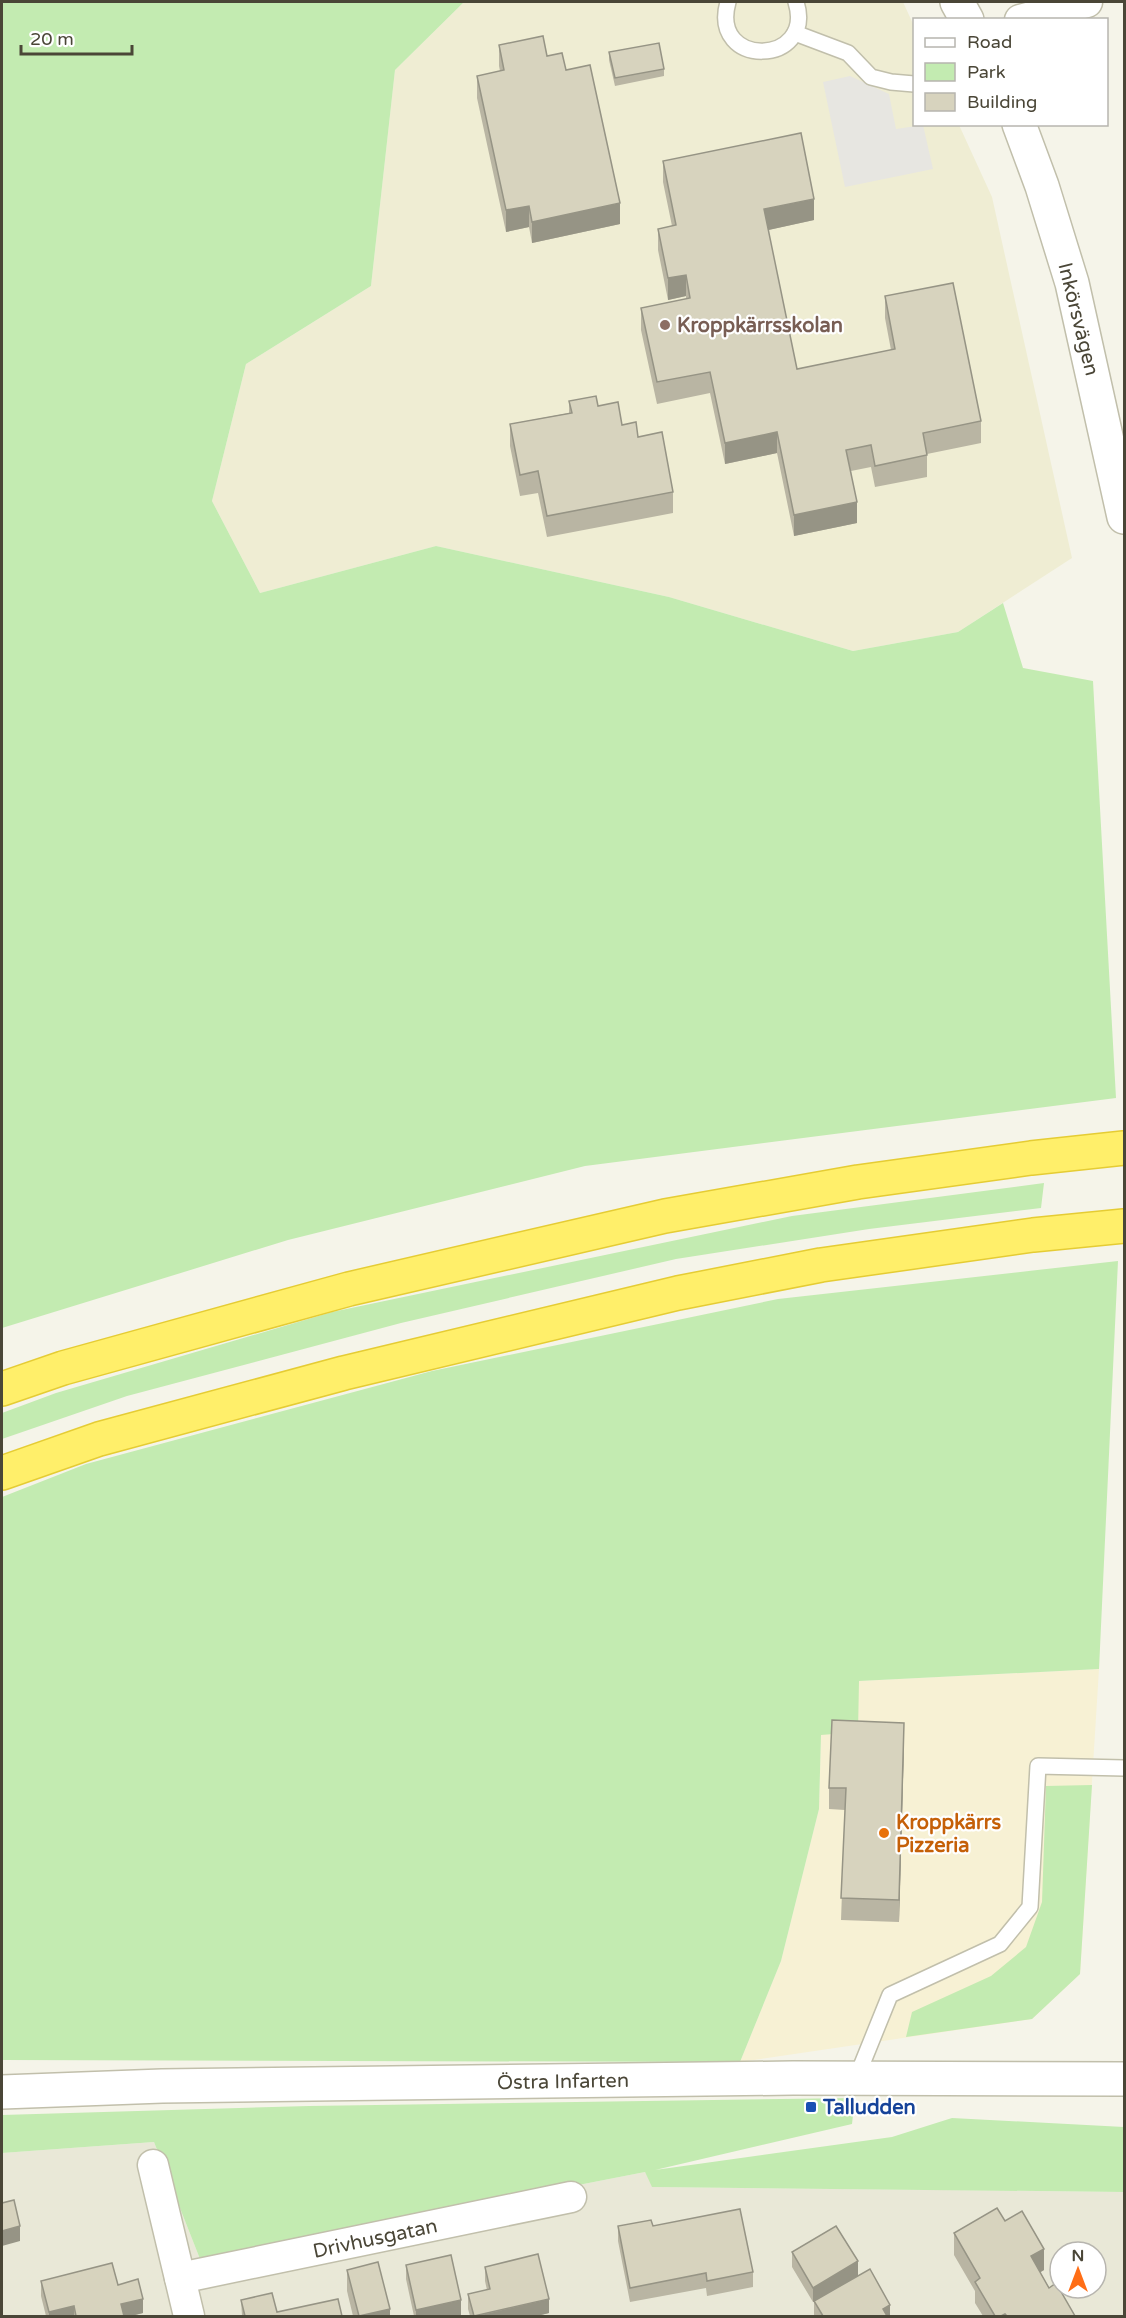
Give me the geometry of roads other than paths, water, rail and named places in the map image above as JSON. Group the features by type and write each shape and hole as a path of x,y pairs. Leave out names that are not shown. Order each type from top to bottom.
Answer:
{"highway":[{"path":"2,1389 63,1368 349,1289 665,1216 858,1182 1031,1158 1125,1149"},
{"path":"2,1473 99,1439 344,1373 678,1293 821,1265 1033,1235 1125,1226"}],"street":[{"path":"957,2 966,18"},
{"path":"1027,18 1087,2"},
{"name":"Inkörsvägen","path":"1020,126 1042,186 1072,283 1123,505"},
{"name":"Östra Infarten","path":"2,2092 162,2086 856,2079 1125,2079"},
{"path":"153,2165 189,2316"},
{"name":"Drivhusgatan","path":"180,2278 571,2197"}],"lane":[{"path":"728,2 725,11 726,24 731,36 739,45 751,51 764,53 776,50 787,43 795,33 799,22 796,2"},
{"path":"795,33 848,53 871,77 913,84"},
{"path":"856,2079 890,1995 1000,1944 1030,1907 1038,1766 1125,1768"}],"place":[{"name":"Kroppkärrsskolan","path":"665,325"},
{"name":"Kroppkärrs Pizzeria","path":"884,1833"},
{"name":"Talludden","path":"811,2107"}]}
